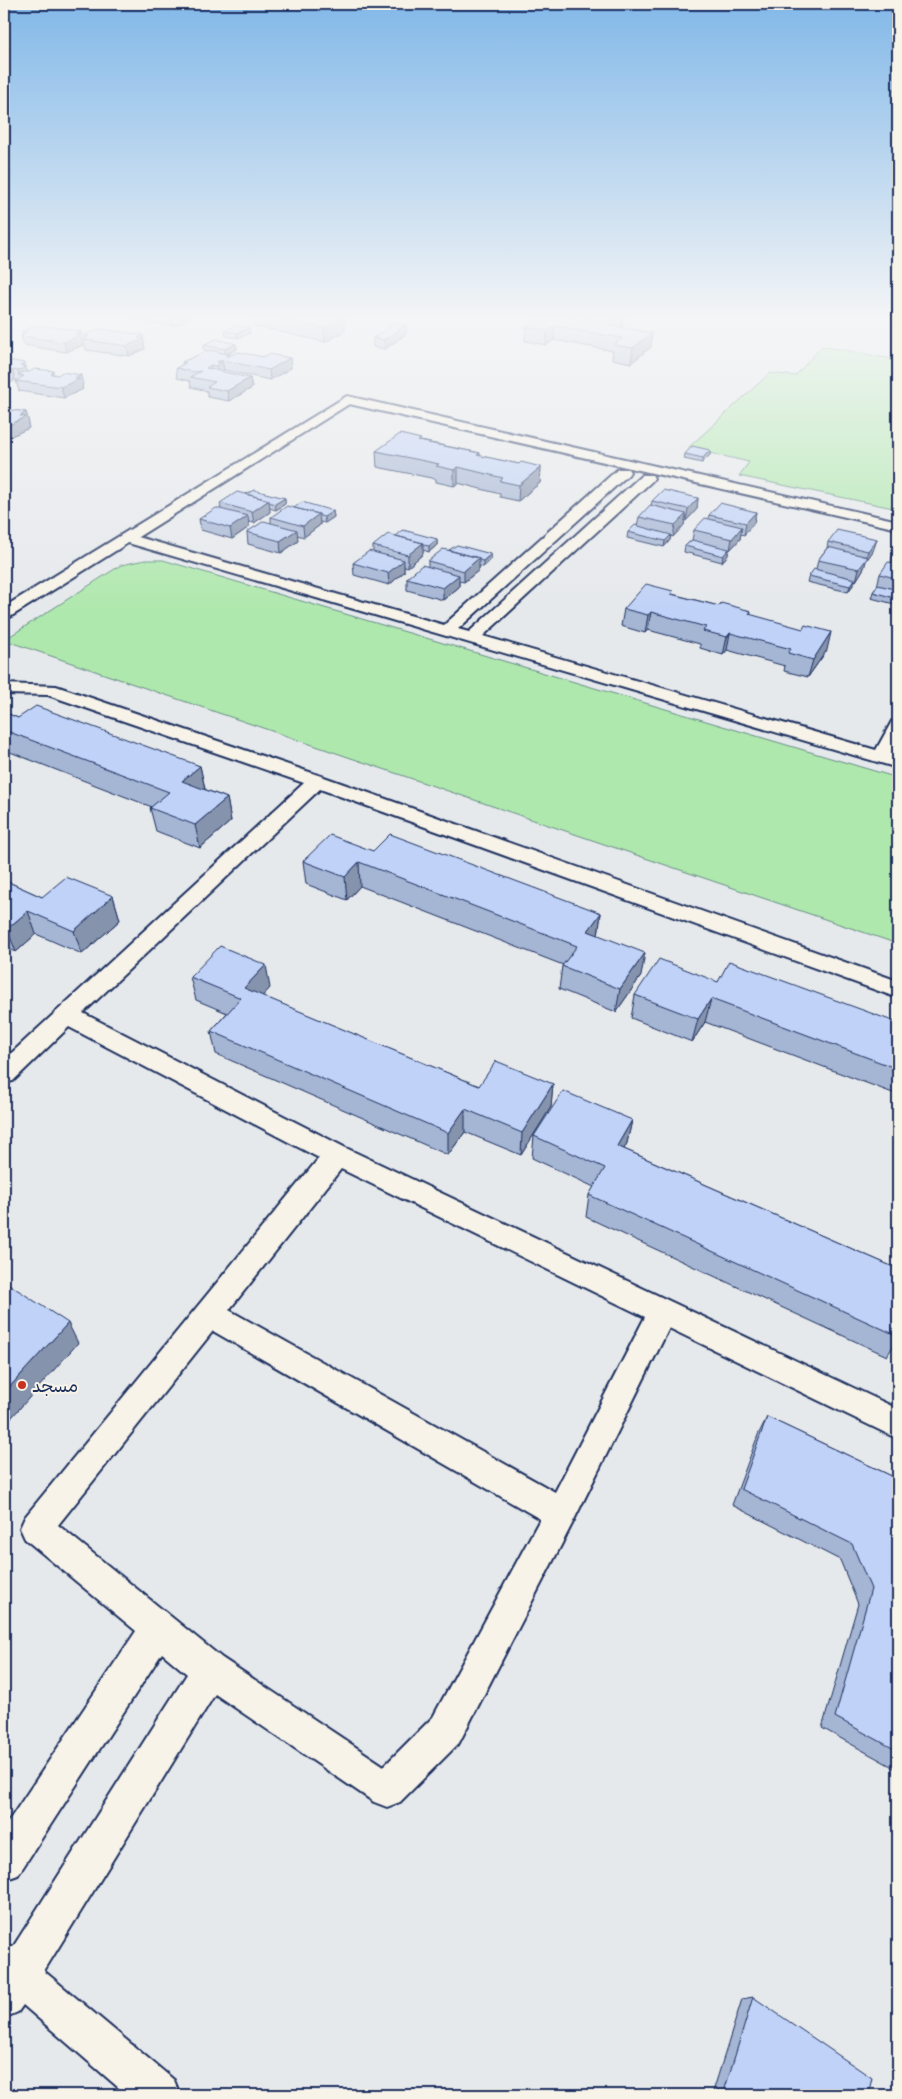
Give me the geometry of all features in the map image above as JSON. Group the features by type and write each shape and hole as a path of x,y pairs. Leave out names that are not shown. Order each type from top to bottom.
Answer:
{"street":[{"path":"4,614 322,415"},
{"path":"390,415 647,478 898,535"},
{"path":"396,415 898,524"},
{"path":"447,631 623,472"},
{"path":"472,638 647,478"},
{"path":"126,538 890,759 898,725"},
{"path":"4,689 50,690 317,781 898,990"},
{"path":"4,1074 317,781"},
{"path":"67,1015 337,1155 898,1424"},
{"path":"337,1155 36,1528 210,1670 387,1789 446,1730 561,1513 662,1312"},
{"path":"209,1314 561,1513"},
{"path":"4,1861 158,1628"},
{"path":"159,2095 8,1979 210,1670"}],"green space":[{"path":"724,415 898,415 898,509 739,476 749,462 688,448"},
{"path":"145,560 163,560 898,778 898,944 4,640 121,565"}],"building":[{"path":"4,415 22,415 20,416 26,417 7,426 4,426"},
{"path":"400,434 421,439 418,441 480,453 477,455 541,467 519,485 500,481 503,478 458,467 454,470 436,466 439,464 376,451"},
{"path":"692,446 710,450 703,458 685,454"},
{"path":"254,490 285,498 275,504 269,502 269,500 246,494"},
{"path":"663,490 698,498 688,509 652,501"},
{"path":"237,492 269,500 252,512 220,503"},
{"path":"302,502 333,511 324,517 294,508"},
{"path":"720,503 756,512 746,523 709,515"},
{"path":"650,505 686,514 675,525 639,517"},
{"path":"287,506 319,514 303,526 271,517"},
{"path":"216,508 248,516 230,528 199,519"},
{"path":"705,518 742,527 732,539 694,530"},
{"path":"264,521 297,530 280,541 247,532"},
{"path":"635,525 671,535 665,541 628,532"},
{"path":"403,530 437,539 429,546 423,545 423,543 396,536"},
{"path":"837,530 877,539 868,551 828,542"},
{"path":"388,534 423,543 408,555 373,546"},
{"path":"692,540 729,549 723,556 685,546"},
{"path":"457,545 491,554 483,561 479,560 479,558 449,550"},
{"path":"828,547 868,557 859,569 818,560"},
{"path":"898,548 898,559 892,557"},
{"path":"443,549 479,558 464,571 428,561"},
{"path":"369,551 404,560 388,573 353,563"},
{"path":"888,562 898,564 898,579 880,574"},
{"path":"422,565 459,575 443,588 407,578"},
{"path":"814,569 855,579 850,586 809,576"},
{"path":"646,584 673,591 671,594 719,606 721,603 751,611 749,614 803,629 805,625 831,632 813,660 788,653 791,649 730,633 727,637 703,631 706,627 651,612 648,615 624,609"},
{"path":"878,585 898,590 898,599 873,592"},
{"path":"36,706 200,766 182,781 227,798 195,825 150,808 169,792 4,730 4,712 18,718"},
{"path":"390,834 601,913 588,931 645,953 620,989 562,966 577,946 359,862 345,877 303,861 330,835 373,851"},
{"path":"66,877 113,896 74,931 28,911 7,929 4,927 4,880 42,897"},
{"path":"220,946 266,965 244,988 479,1086 496,1061 553,1084 522,1133 465,1109 448,1133 211,1031 241,998 190,977"},
{"path":"659,959 718,982 729,961 898,1023 898,1069 711,999 698,1019 635,995"},
{"path":"563,1091 632,1120 617,1146 898,1269 898,1336 589,1195 605,1168 534,1136"},
{"path":"4,1281 68,1323 4,1393"},
{"path":"767,1417 898,1479 898,1751 835,1717 871,1589 852,1544 741,1489"},
{"path":"753,1997 872,2078 868,2095 723,2095"}],"place":[{"name":"مسجد","path":"22,1385"}]}
